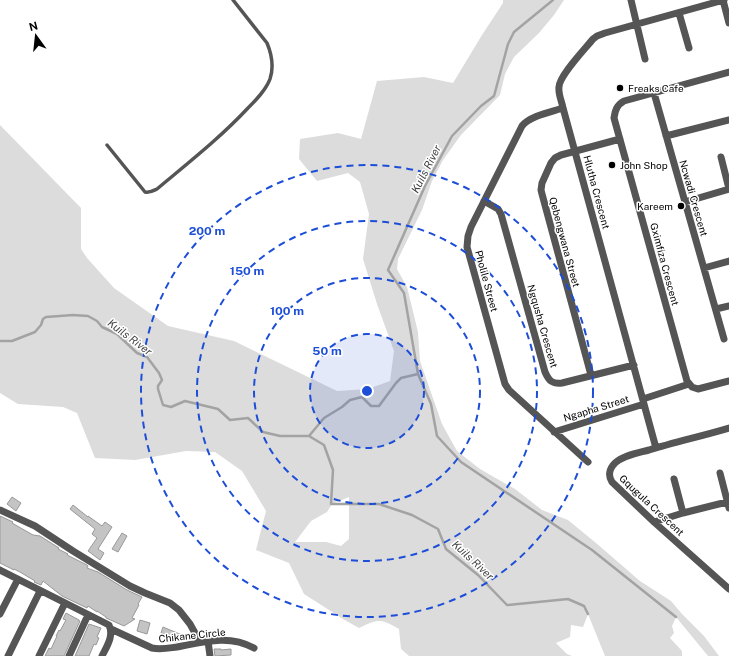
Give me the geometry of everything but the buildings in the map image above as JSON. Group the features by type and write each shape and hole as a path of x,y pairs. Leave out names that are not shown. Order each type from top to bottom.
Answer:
{"street":[{"path":"630,0 645,59"},
{"name":"Hlutha Crescent","path":"656,448 563,108 559,90 560,81 593,39 605,32 723,0 729,23"},
{"path":"679,12 689,48"},
{"name":"Gximfiza Crescent","path":"689,384 614,118 617,106 624,101 729,72"},
{"name":"Ncwadi Crescent","path":"654,92 724,339"},
{"name":"Pholile Street","path":"563,108 530,119 524,123 484,200 468,236 467,247 504,381 509,390 588,462"},
{"path":"666,136 729,120"},
{"name":"Qebengwana Street","path":"591,376 541,190 542,183 553,160 561,155 575,150 620,139"},
{"path":"685,202 729,189 721,157"},
{"name":"Ngqusha Crescent","path":"484,200 501,214 547,378 551,382 557,384 634,365"},
{"path":"704,268 729,261"},
{"path":"716,309 729,306"},
{"path":"689,384 698,389 729,381"},
{"name":"Ngapha Street","path":"554,432 644,402 689,384"},
{"name":"Gqugula Crescent","path":"728,587 654,522 612,482 609,473 615,463 624,458 729,428"},
{"path":"654,522 683,513 728,505 720,473"},
{"path":"674,479 683,513"},
{"path":"0,510 35,526 130,586 170,603 179,610 190,624 200,642"},
{"name":"Chikane Circle","path":"0,570 110,627 158,649 208,641 238,641 254,648"},
{"path":"0,614 18,579"},
{"path":"8,656 40,591"},
{"path":"39,656 65,603"},
{"path":"69,656 88,615"},
{"path":"102,656 111,635 110,627"},
{"path":"208,641 210,656"}],"lane":[{"path":"107,145 145,192 148,193 157,189 218,137 255,100 270,79 273,62 271,51 267,43 233,0"}],"shaded area":[{"path":"503,0 564,0 539,33 514,57 505,74 500,95 461,135 443,160 432,181 422,210 398,259 397,269 407,287 418,332 420,361 442,424 457,451 480,469 515,489 542,510 568,520 640,581 671,601 704,636 719,656 708,656 676,617 672,626 674,633 670,638 682,651 682,656 605,656 588,614 583,627 571,625 570,637 556,643 567,654 572,656 409,656 401,649 399,629 383,621 375,621 359,628 304,594 289,563 256,550 266,511 242,471 215,452 186,451 135,460 95,458 77,413 63,407 18,404 0,393 0,125 81,208 81,249 87,258 114,288 168,326 234,341 337,391 368,389 390,381 394,351 363,259 369,214 360,182 348,173 317,181 299,159 300,139 338,133 361,139 377,81 424,77 453,83 503,3","holes":["349,497 349,539 341,546 326,542 295,542 311,521 327,512 332,504"]}],"waterway":[{"name":"Kuils River","path":"553,0 514,32 508,44 494,96 481,106 452,136 425,186 388,270 404,293 418,374 431,404 437,436 461,462 592,550 676,617"},
{"name":"Kuils River","path":"0,341 12,341 35,332 41,325 43,319 46,317 73,315 88,316 97,321 102,327 117,334 137,353 147,357 159,373 162,380 158,386 158,389 163,405 171,407 185,401 218,409 230,420 248,418 263,432 280,436 309,436 324,445 333,470 331,504 379,504 412,515 438,529 446,549 478,575 507,605 568,599 584,606 588,614"},
{"name":"Kuils River","path":"309,436 324,418 342,407 350,400 362,397 371,406 379,406 401,378 418,374"}],"place":[{"name":"Freaks Cafe","path":"620,88"},
{"name":"John Shop","path":"612,165"},
{"name":"Kareem","path":"681,206"}]}
